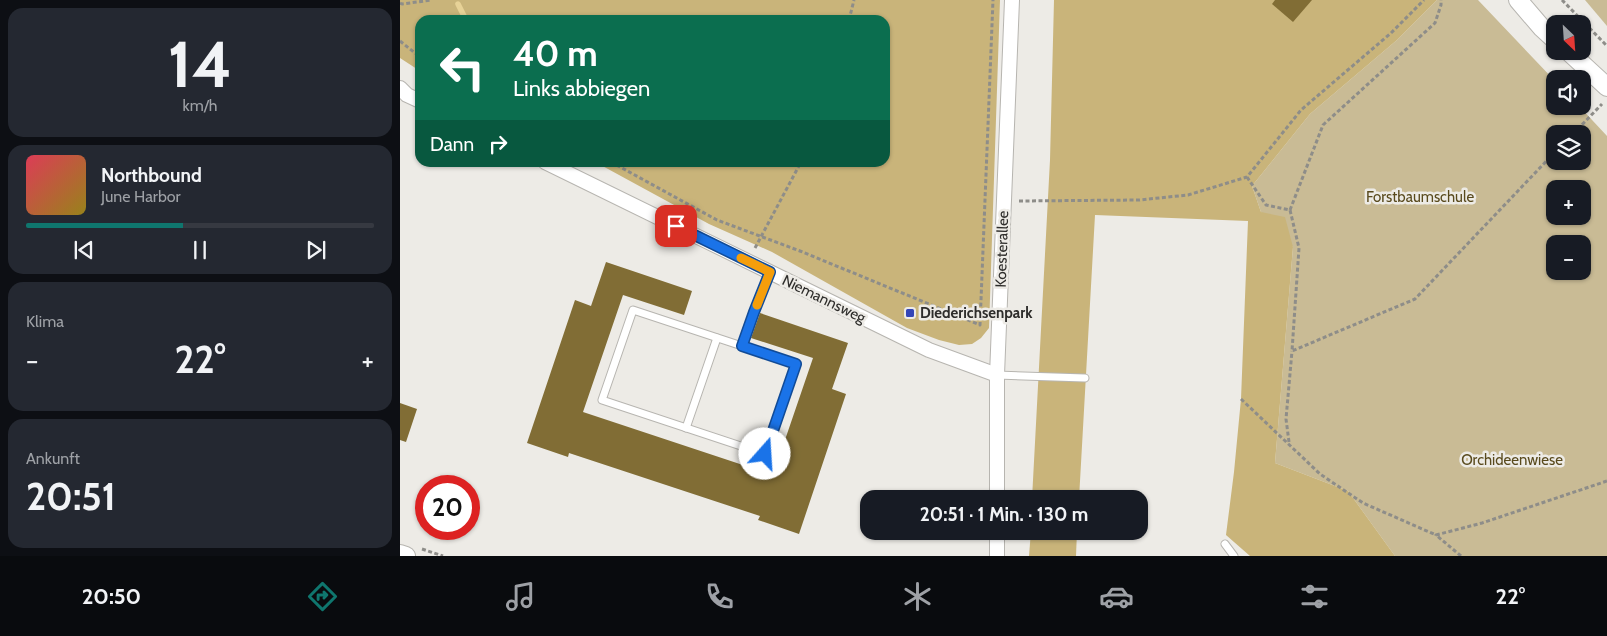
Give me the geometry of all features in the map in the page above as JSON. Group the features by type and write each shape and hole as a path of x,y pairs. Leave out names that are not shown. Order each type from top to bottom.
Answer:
{"street":[{"name":"Koesterallee","path":"997,490 998,375 1012,0"},
{"path":"1518,0 1546,32"},
{"path":"1578,60 1607,87"},
{"path":"400,88 415,98"},
{"name":"Niemannsweg","path":"555,167 929,350 998,375"},
{"path":"997,540 997,556"},
{"path":"400,554 406,556"}],"lane":[{"path":"742,346 770,272"},
{"path":"632,310 742,346 796,364 765,454 602,400 632,310"},
{"path":"686,428 717,338"},
{"path":"998,375 1085,378"},
{"path":"1225,544 1234,556"}],"path":[{"path":"400,3 432,0"},
{"path":"850,15 854,0"},
{"path":"620,167 716,220 800,251 980,325 993,0"},
{"path":"1004,202 1139,200 1188,195 1247,177 1301,110 1391,33 1424,0"},
{"path":"1289,444 1286,418 1299,248 1290,210 1323,125 1435,23 1441,0"},
{"path":"1562,0 1607,46"},
{"path":"400,41 415,52"},
{"path":"1582,125 1607,98"},
{"path":"1292,351 1414,298 1546,161"},
{"path":"749,262 760,236 798,167"},
{"path":"1247,177 1266,205 1290,210"},
{"path":"1240,399 1320,474 1363,503 1436,535 1461,556"},
{"path":"1436,535 1482,523 1607,481"}],"green space":[{"name":"Forstbaumschule","path":"1437,0 1478,0 1546,72 1546,115 1587,115 1607,136 1607,556 1395,556 1348,491 1275,463 1293,247 1261,212 1252,186 1310,114 1397,40"},
{"path":"1585,0 1607,0 1607,26"}],"shaded area":[{"path":"400,0 1000,0 989,328 981,338 972,344 959,345 907,328 772,252 709,224 604,167 890,167 890,15 415,15 415,68 400,58"},
{"path":"1054,0 1437,0 1397,40 1310,114 1252,186 1261,212 1285,217 1293,247 1275,463 1348,491 1395,556 1250,556 1226,535 1241,399 1248,221 1095,215 1080,490 1032,490 1050,160"},
{"path":"1030,540 1077,540 1076,556 1029,556"}],"building":[{"path":"1275,0 1312,0 1293,22 1272,4"},
{"path":"606,262 692,291 684,315 623,295 583,412 773,475 813,358 751,338 760,313 848,343 832,389 846,394 799,534 758,520 760,516 569,453 568,457 527,443 575,300 591,306"},
{"path":"400,403 417,409 406,442 400,440"}],"waterway":[{"path":"458,4 464,15"}],"slow traffic":[{"path":"741,258 770,272 757,305"}],"place":[{"name":"Diederichsenpark","path":"910,313"}],"route":[{"path":"676,226 770,272 742,346 796,364 765,454"}],"park label":[{"name":"Orchideenwiese","path":"1512,460"}]}
